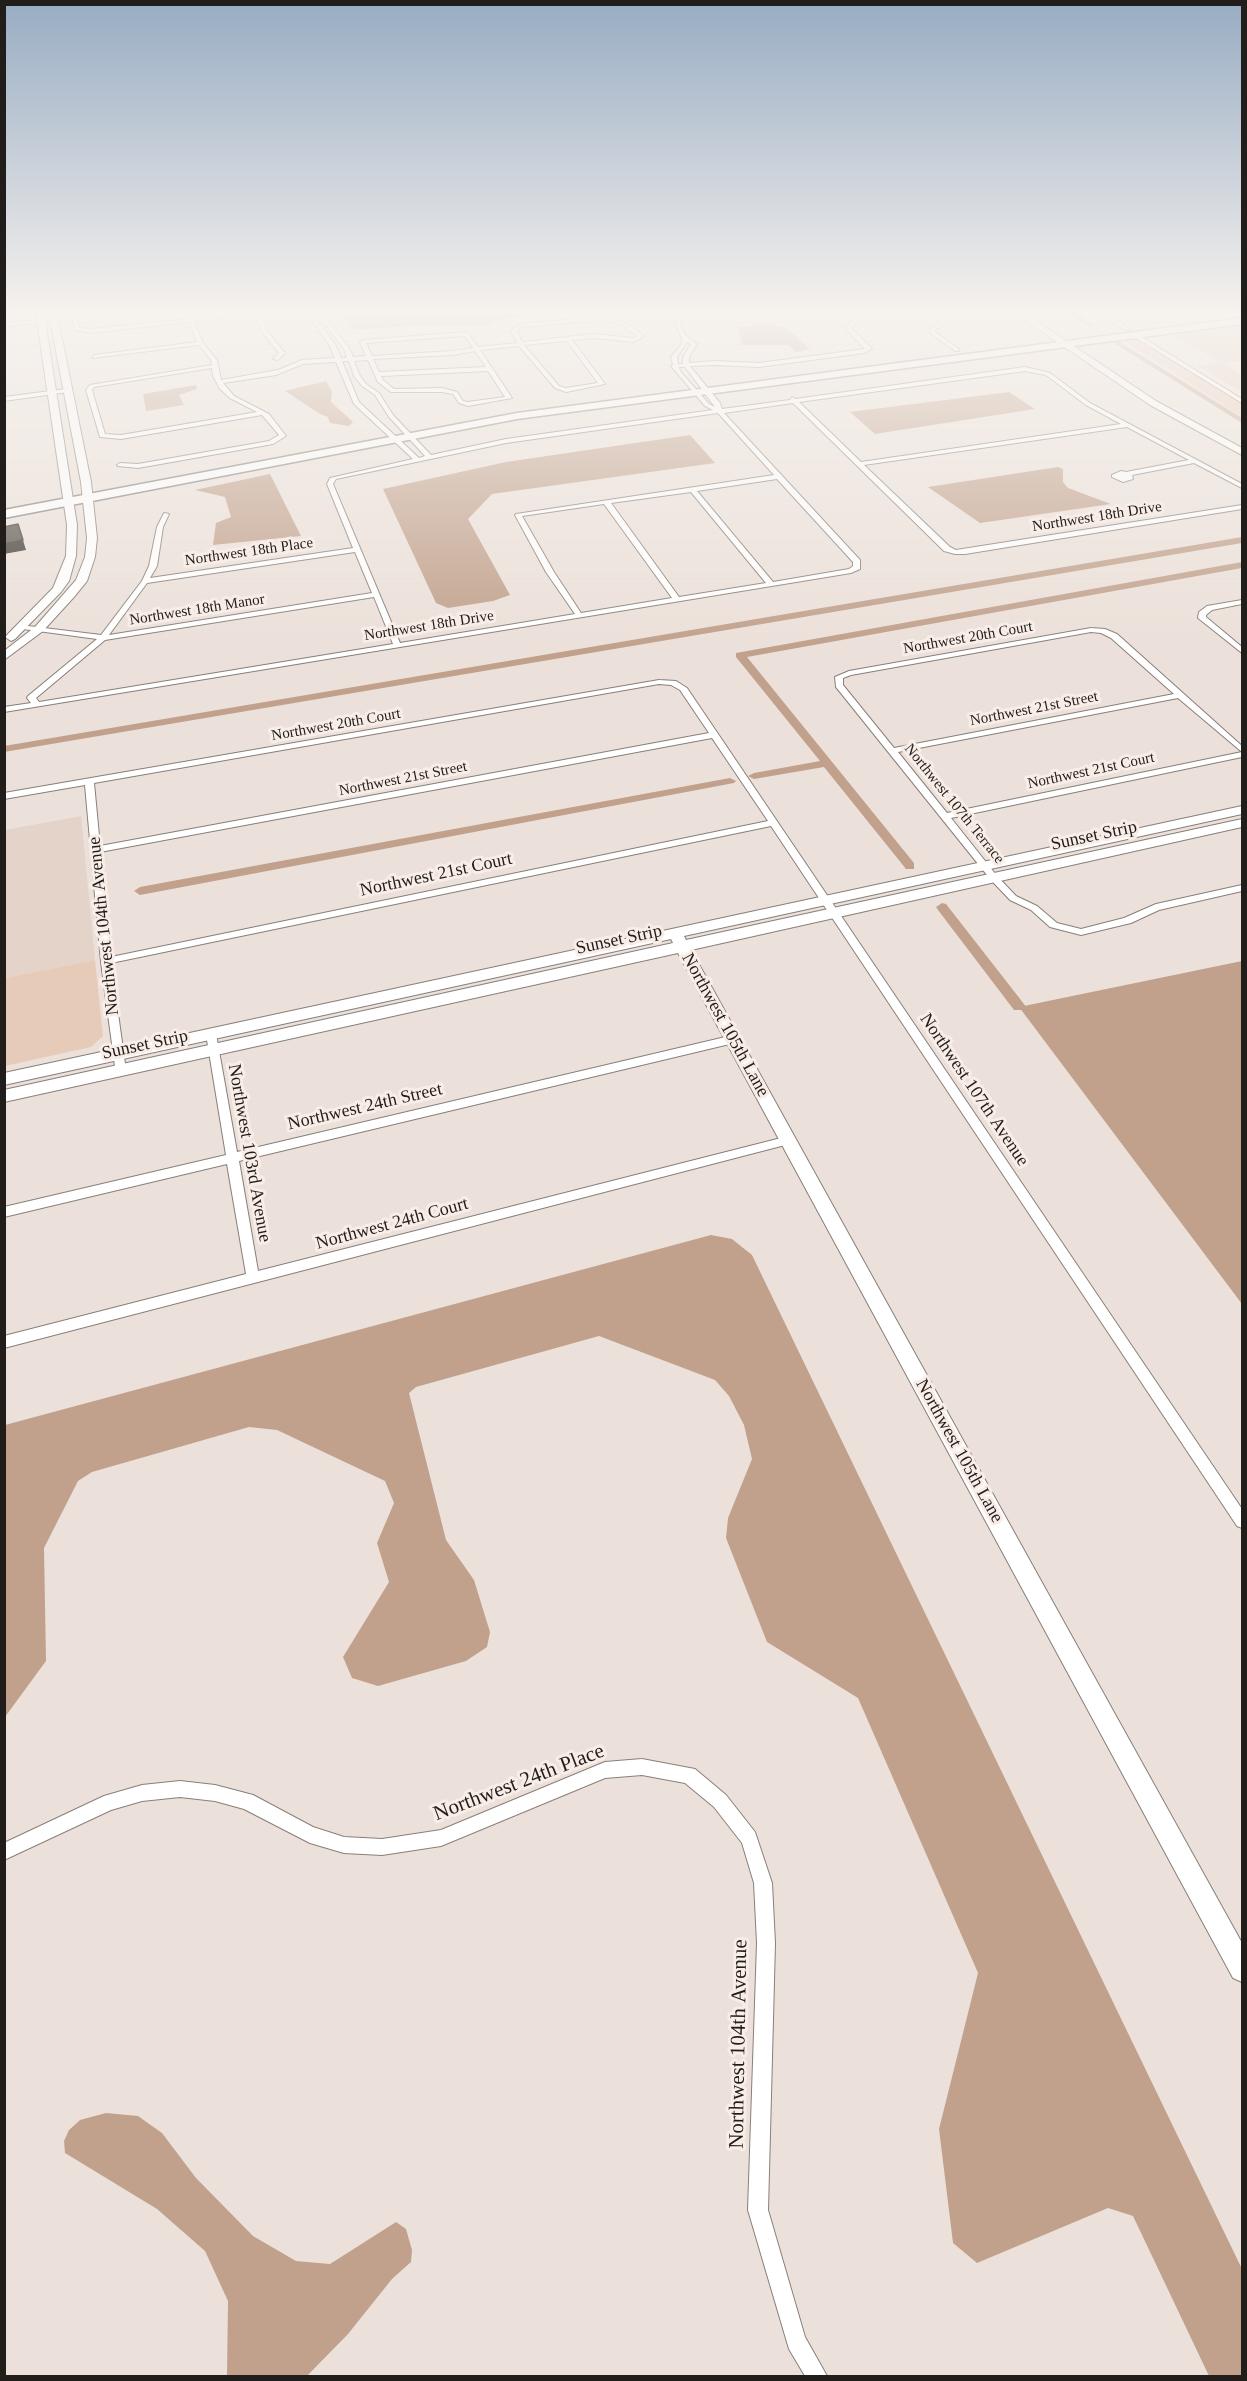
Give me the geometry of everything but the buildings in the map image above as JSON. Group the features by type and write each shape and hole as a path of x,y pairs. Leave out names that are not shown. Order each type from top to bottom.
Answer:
{"highway":[{"path":"4,514 87,493 399,433 454,425"},
{"path":"4,505 67,497"}],"main road":[{"path":"4,642 23,627 57,590 69,568 72,525 57,425"},
{"path":"4,657 39,629 70,595 87,566 92,538 87,493 73,425"},
{"path":"1193,425 1242,452"},
{"path":"1209,425 1242,443"},
{"name":"Sunset Strip","path":"4,1079 211,1034 678,940 833,914 989,872 1242,810"},
{"name":"Sunset Strip","path":"4,1096 213,1050 678,940 824,900 989,872 1242,823"},
{"name":"Northwest 105th Lane","path":"678,940 1242,1969"}],"street":[{"path":"99,425 102,436 109,438 188,425"},
{"path":"120,465 138,466 279,440 283,436 274,425"},
{"path":"387,425 429,456"},
{"path":"395,425 417,459"},
{"path":"397,644 330,484 333,478 506,441 619,425"},
{"path":"731,425 777,477"},
{"path":"819,425 860,464 1129,425"},
{"path":"1130,425 1242,486"},
{"path":"1126,474 1195,461"},
{"name":"Northwest 18th Drive","path":"860,464 947,549 955,552 1242,507"},
{"path":"579,615 550,572 518,514 777,477"},
{"name":"Northwest 18th Drive","path":"4,710 851,571 857,567 857,562 777,477"},
{"path":"693,490 771,584"},
{"path":"606,502 677,599"},
{"path":"37,704 31,698 103,638 145,581 153,566 160,527 166,514"},
{"name":"Northwest 18th Place","path":"145,581 357,550"},
{"name":"Northwest 18th Manor","path":"23,627 103,638 375,595"},
{"path":"1242,602 1210,608 1202,614 1202,618 1242,651"},
{"name":"Northwest 20th Court","path":"839,678 861,670 1091,630 1102,630 1114,636 1180,695"},
{"name":"Northwest 107th Terrace","path":"839,678 839,686 989,872 1013,898 1034,908 1054,925 1081,932 1127,921 1156,907 1242,888"},
{"name":"Northwest 20th Court","path":"4,796 659,682 673,683"},
{"name":"Northwest 107th Avenue","path":"673,683 683,688 1242,1521"},
{"path":"1180,695 1242,750"},
{"name":"Northwest 21st Street","path":"892,751 1180,695"},
{"name":"Northwest 21st Street","path":"96,850 714,735"},
{"name":"Northwest 21st Court","path":"946,816 1242,755"},
{"name":"Northwest 104th Avenue","path":"89,782 106,961 120,1071"},
{"name":"Northwest 21st Court","path":"106,961 772,823"},
{"name":"Northwest 103rd Avenue","path":"211,1034 253,1279"},
{"name":"Northwest 24th Street","path":"4,1212 734,1039"},
{"name":"Northwest 24th Court","path":"4,1342 789,1140"},
{"name":"Northwest 104th Avenue","path":"642,1767 689,1775 720,1801 749,1838 763,1883 766,1943 758,2210 796,2342 818,2376"},
{"name":"Northwest 24th Place","path":"4,1852 110,1802 142,1793 180,1789 215,1793 247,1801 310,1835 344,1845 382,1847 423,1842 441,1838 605,1770 642,1767"}],"shaded area":[{"path":"865,425 932,425 875,434"},
{"path":"690,435 715,463 492,494 468,519 510,595 493,601 448,608 436,603 383,489 506,462"},
{"path":"1058,467 1063,469 1063,482 1068,488 1111,504 980,523 928,487"},
{"path":"270,474 301,536 213,545 216,523 231,517 225,497 195,490"},
{"path":"81,816 95,960 5,978 5,830"},
{"path":"95,960 103,1036 91,1047 5,1066 5,978"},
{"path":"1242,961 1242,1304 1019,1007"},
{"path":"711,1235 732,1239 752,1255 1242,2269 1242,2376 1209,2376 1133,2216 1108,2208 977,2263 953,2243 939,2129 978,1973 858,1698 767,1642 726,1538 728,1518 752,1459 744,1425 729,1396 715,1380 599,1336 416,1387 409,1393 446,1540 474,1580 490,1632 487,1647 466,1661 378,1686 352,1678 343,1657 389,1582 377,1543 394,1503 385,1481 277,1430 249,1427 92,1472 78,1481 44,1548 46,1661 5,1717 5,1425"},
{"path":"106,2113 138,2116 162,2133 196,2178 253,2236 296,2261 330,2264 396,2222 406,2229 412,2250 411,2262 392,2279 348,2334 307,2376 227,2376 228,2301 205,2251 157,2209 65,2153 64,2141 69,2130 80,2120"}],"waterway":[{"path":"4,749 1242,540"},
{"path":"910,866 740,655 1242,565"},
{"path":"754,776 827,763"},
{"path":"140,891 730,781"},
{"path":"942,907 1019,1007"}]}
